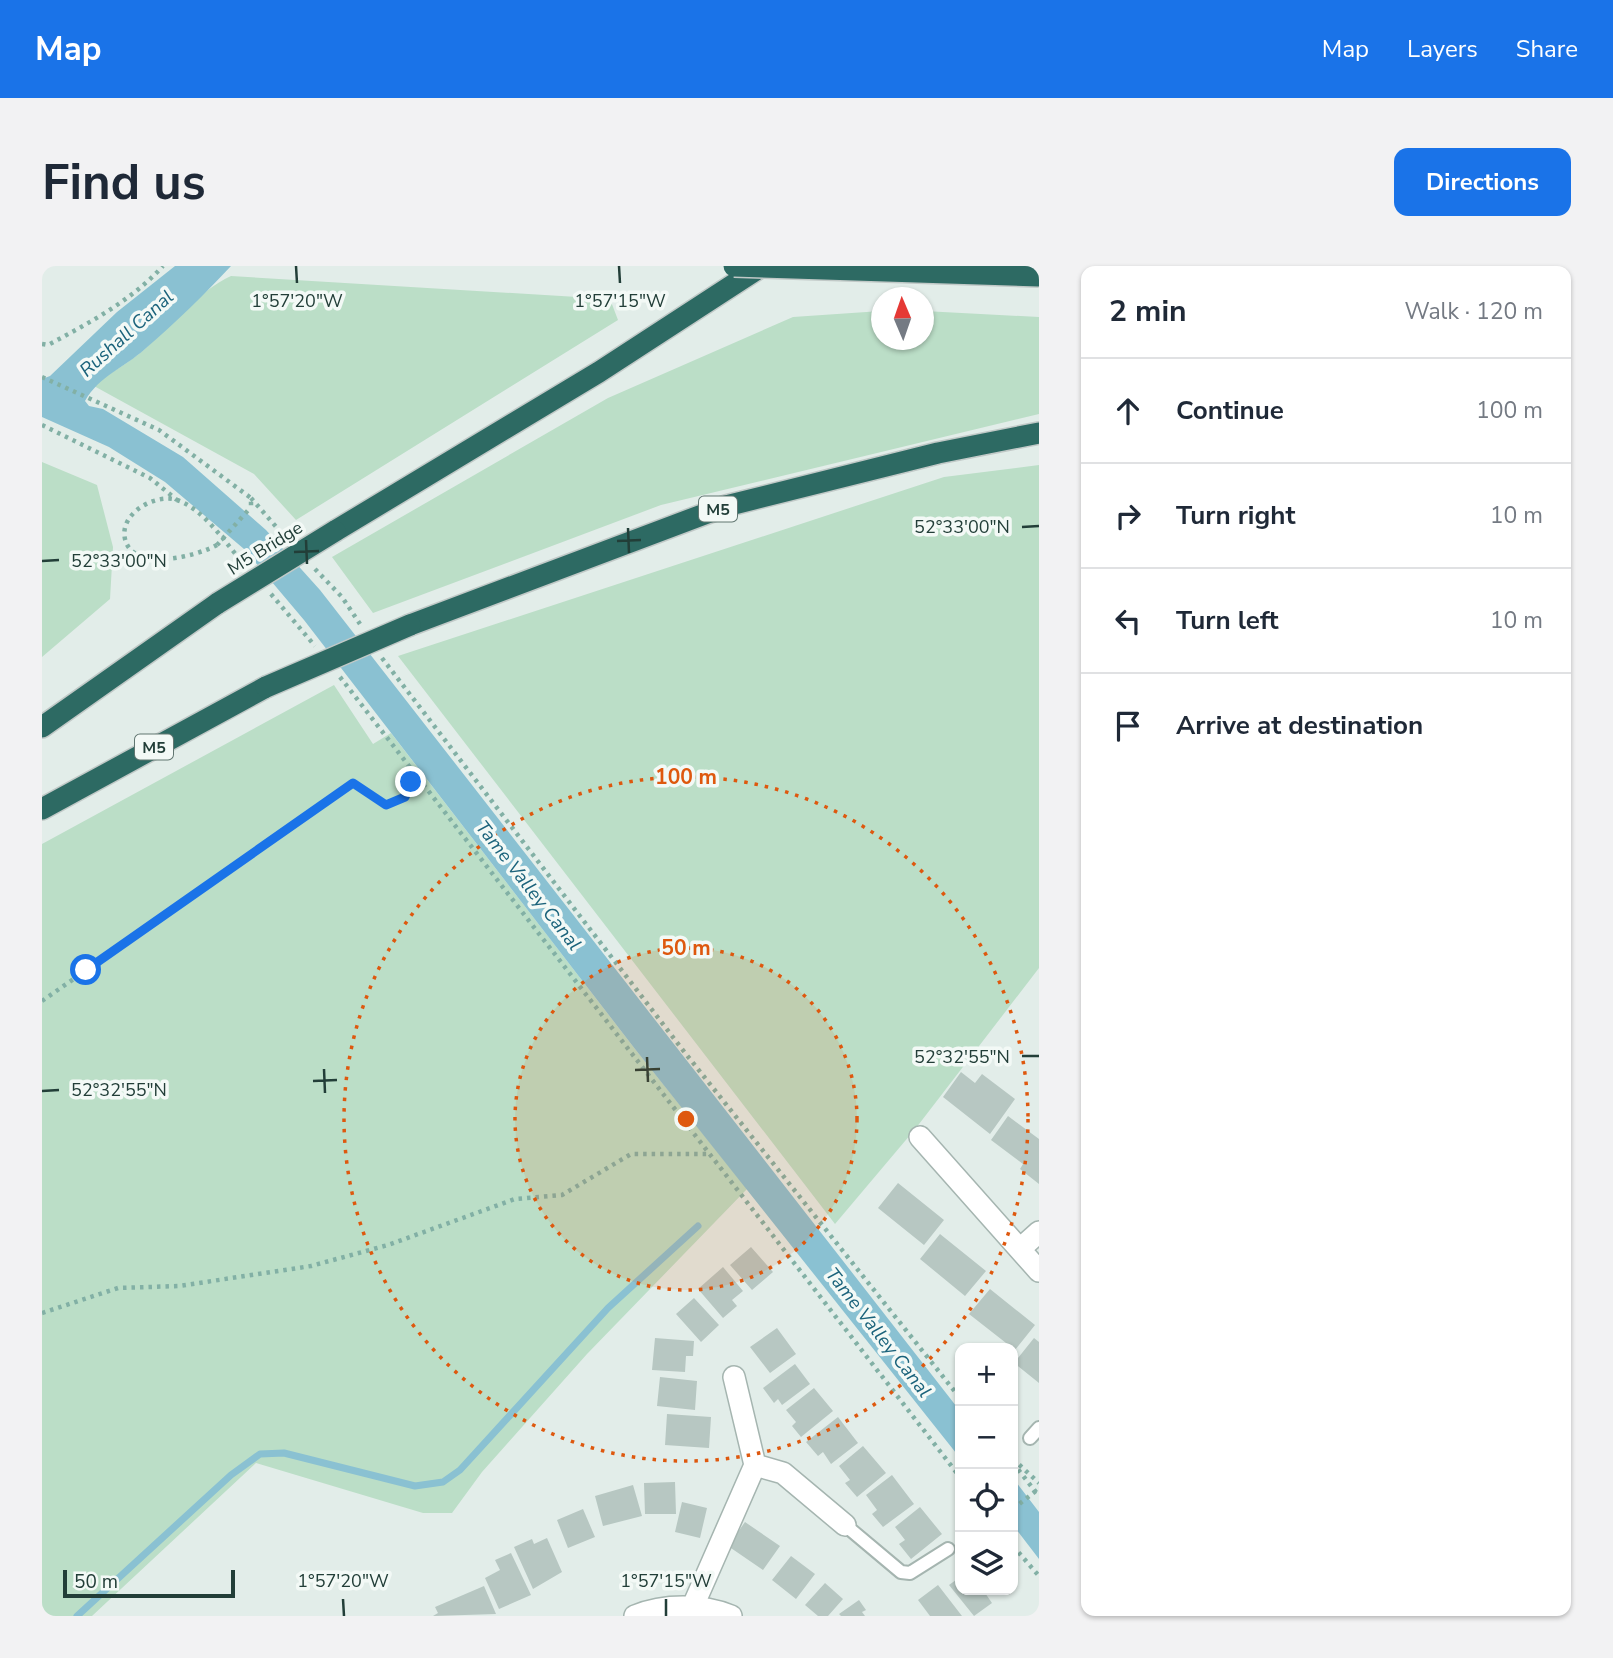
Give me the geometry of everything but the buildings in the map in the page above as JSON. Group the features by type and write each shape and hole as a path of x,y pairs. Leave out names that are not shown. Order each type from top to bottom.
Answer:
{"highway":[{"path":"734,266 1039,276"},
{"name":"M5 Bridge","path":"42,727 218,603 599,372 762,266"},
{"name":"M5","path":"42,809 266,687 410,625 726,506 938,453 1039,433"}],"street":[{"path":"920,1137 1039,1270"},
{"path":"1020,1249 1039,1232"},
{"path":"693,1606 755,1465 734,1377"},
{"path":"755,1465 783,1473 845,1525"},
{"path":"635,1616 648,1611 693,1606 731,1616"}],"lane":[{"path":"845,1525 901,1572 910,1573 948,1549"}],"path":[{"path":"42,344 48,345 101,317 150,280 163,266"},
{"path":"42,377 159,430 251,498 288,540"},
{"path":"42,425 150,478 213,529"},
{"path":"178,500 164,499 136,510 127,522 124,537 129,548 145,557 197,556 217,545 251,507 251,498"},
{"path":"306,559 342,597 365,632"},
{"path":"380,656 682,1049 955,1392"},
{"path":"42,1001 353,783 386,805 405,797 411,782 407,764 955,1471"},
{"path":"42,1313 118,1288 179,1286 311,1266 388,1245 515,1199 562,1195 631,1154 709,1154"},
{"path":"1018,1466 1039,1489"},
{"path":"1018,1466 1039,1489"},
{"path":"1018,1505 1039,1489"},
{"path":"1018,1553 1039,1576"}],"green space":[{"path":"231,276 610,299 618,320 296,520 254,474 94,386 141,353 208,290"},
{"path":"871,312 871,350 934,350 934,312 1039,317 1039,414 661,505 373,613 332,557 608,398 793,317"},
{"path":"42,462 97,485 113,547 110,599 42,657"},
{"path":"1039,465 1039,968 916,1128 835,1224 398,656 944,477"},
{"path":"334,685 373,744 391,733 635,1049 747,1189 587,1354 482,1472 452,1513 423,1513 256,1463 92,1616 42,1616 42,844"}],"water":[{"path":"175,266 231,266 189,309 137,356 98,385 85,401 89,406 103,409 183,457 266,530 320,590 955,1405 955,1452 635,1049 304,620 244,549 165,482 109,447 42,417 42,379 50,376 117,312"},
{"path":"1018,1485 1039,1512 1039,1559 1018,1532"}],"waterway":[{"path":"77,1616 231,1475 260,1454 284,1453 415,1486 443,1482 460,1470 608,1308 698,1226"}],"route":[{"path":"86,970 353,783 386,805 405,797 411,782"}],"water label":[{"name":"Rushall Canal","path":"126,333"},
{"name":"Tame Valley Canal","path":"529,885"},
{"name":"Tame Valley Canal","path":"879,1332"}]}
